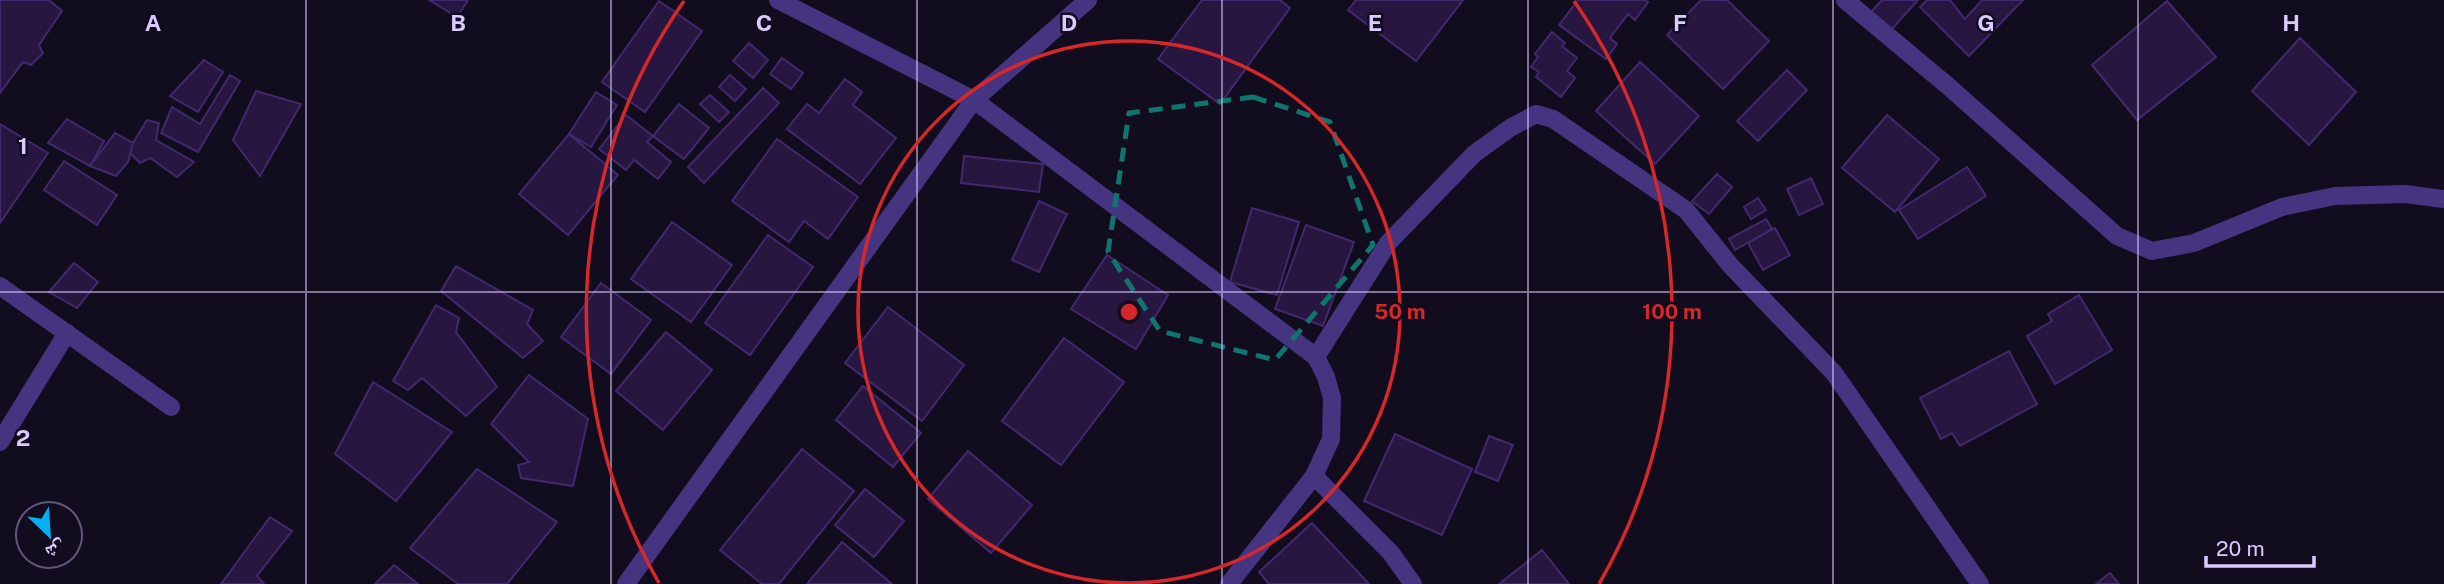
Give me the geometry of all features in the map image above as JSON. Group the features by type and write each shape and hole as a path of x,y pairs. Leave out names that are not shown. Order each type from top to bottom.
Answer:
{"street":[{"path":"778,0 974,100 1316,357 1332,398 1331,439 1314,476 1229,584"},
{"path":"626,584 974,100 1088,0"},
{"path":"1845,0 1948,86 2117,236 2152,251 2194,243 2282,206 2335,196 2405,194 2444,199"},
{"path":"1316,357 1388,243 1454,174 1474,154 1510,128 1536,114 1553,119 1686,210 1730,265 1834,373 1980,584"},
{"path":"0,286 171,407"},
{"path":"0,442 67,333"},
{"path":"1314,476 1391,552 1413,584"}],"highlighted area":[{"path":"1253,97 1330,122 1373,245 1275,360 1160,331 1108,252 1129,113"}],"building":[{"path":"0,0 49,0 62,11 39,45 43,53 31,65 23,62 0,93"},
{"path":"429,0 468,0 457,17"},
{"path":"1202,0 1280,0 1290,8 1220,104 1158,59"},
{"path":"1356,0 1463,0 1416,61 1348,10"},
{"path":"1578,0 1648,2 1635,20 1628,14 1610,38 1617,44 1606,59 1559,25"},
{"path":"1701,0 1727,0 1769,41 1723,89 1667,35"},
{"path":"1882,0 1918,0 1891,30 1871,12"},
{"path":"1927,0 1950,0 1965,19 1982,0 2023,0 1969,56 1920,7"},
{"path":"659,1 702,31 645,112 602,82"},
{"path":"2167,1 2216,57 2137,120 2092,65"},
{"path":"1552,32 1565,43 1562,46 1577,58 1567,71 1575,78 1561,97 1536,77 1539,72 1531,67 1538,57 1535,54"},
{"path":"2300,38 2356,92 2309,145 2252,91"},
{"path":"749,43 768,60 753,78 733,61"},
{"path":"782,58 803,73 791,89 770,74"},
{"path":"204,60 223,72 198,112 170,96"},
{"path":"1640,62 1699,116 1655,164 1596,111"},
{"path":"1787,70 1807,90 1758,141 1737,121"},
{"path":"230,75 240,81 198,152 161,133 172,107 200,124"},
{"path":"730,75 746,89 735,101 719,87"},
{"path":"845,79 862,92 853,105 896,138 860,184 787,129 807,104 819,113"},
{"path":"763,88 779,103 704,183 688,167"},
{"path":"256,91 301,104 260,176 233,140"},
{"path":"596,92 617,105 591,147 569,134"},
{"path":"710,95 729,112 719,122 700,104"},
{"path":"679,104 709,128 684,159 653,136"},
{"path":"626,115 653,136 647,142 671,162 658,179 634,160 626,170 599,149"},
{"path":"1887,115 1939,159 1895,212 1842,168"},
{"path":"67,119 104,141 90,166 48,143"},
{"path":"147,120 159,123 156,140 194,162 177,177 150,158 140,163 128,151"},
{"path":"0,124 48,153 0,223"},
{"path":"115,133 133,143 128,162 116,176 90,166"},
{"path":"569,134 618,175 568,235 519,194"},
{"path":"777,139 858,197 828,239 804,221 789,242 732,201"},
{"path":"964,156 1043,164 1039,192 961,183"},
{"path":"64,161 117,195 97,225 44,190"},
{"path":"1967,167 1986,196 1918,239 1899,210"},
{"path":"1717,174 1732,187 1709,214 1692,201"},
{"path":"1811,178 1823,204 1799,215 1787,189"},
{"path":"1758,198 1766,210 1751,219 1744,207"},
{"path":"1039,201 1067,214 1039,272 1012,260"},
{"path":"1252,208 1299,222 1277,295 1230,282"},
{"path":"1766,219 1772,229 1735,250 1729,239"},
{"path":"672,222 732,265 691,322 631,279"},
{"path":"1306,225 1354,242 1323,326 1275,309"},
{"path":"1775,228 1790,255 1763,270 1748,243"},
{"path":"768,235 813,267 750,355 705,323"},
{"path":"1107,255 1168,295 1136,349 1071,309"},
{"path":"74,263 98,282 77,308 49,292"},
{"path":"456,266 533,310 527,324 543,341 523,358 441,291"},
{"path":"601,283 651,320 611,374 561,337"},
{"path":"2079,295 2112,350 2055,384 2027,336 2052,321 2048,314"},
{"path":"436,305 459,318 456,332 497,387 466,416 422,378 408,390 393,381"},
{"path":"888,307 964,365 922,421 845,363"},
{"path":"666,332 712,370 663,430 616,391"},
{"path":"1064,338 1124,382 1061,465 1002,421"},
{"path":"2009,351 2037,404 1960,446 1952,433 1941,439 1920,398"},
{"path":"529,375 588,419 573,486 521,478 518,465 529,462 491,424"},
{"path":"373,382 452,432 396,501 335,454"},
{"path":"863,386 921,433 893,467 836,420"},
{"path":"1395,434 1472,469 1442,535 1364,501"},
{"path":"1489,436 1513,445 1498,481 1475,472"},
{"path":"802,449 854,491 779,584 762,584 720,550"},
{"path":"968,451 1032,505 991,553 928,499"},
{"path":"477,469 557,522 507,584 458,584 410,548"},
{"path":"865,489 904,521 874,557 835,525"},
{"path":"270,517 292,531 257,576 264,584 221,584"},
{"path":"1312,523 1369,584 1269,584 1259,572"},
{"path":"842,542 892,584 807,584"},
{"path":"1542,550 1569,584 1499,584"},
{"path":"394,565 418,584 375,584"},
{"path":"2110,573 2119,584 2096,584"}]}
